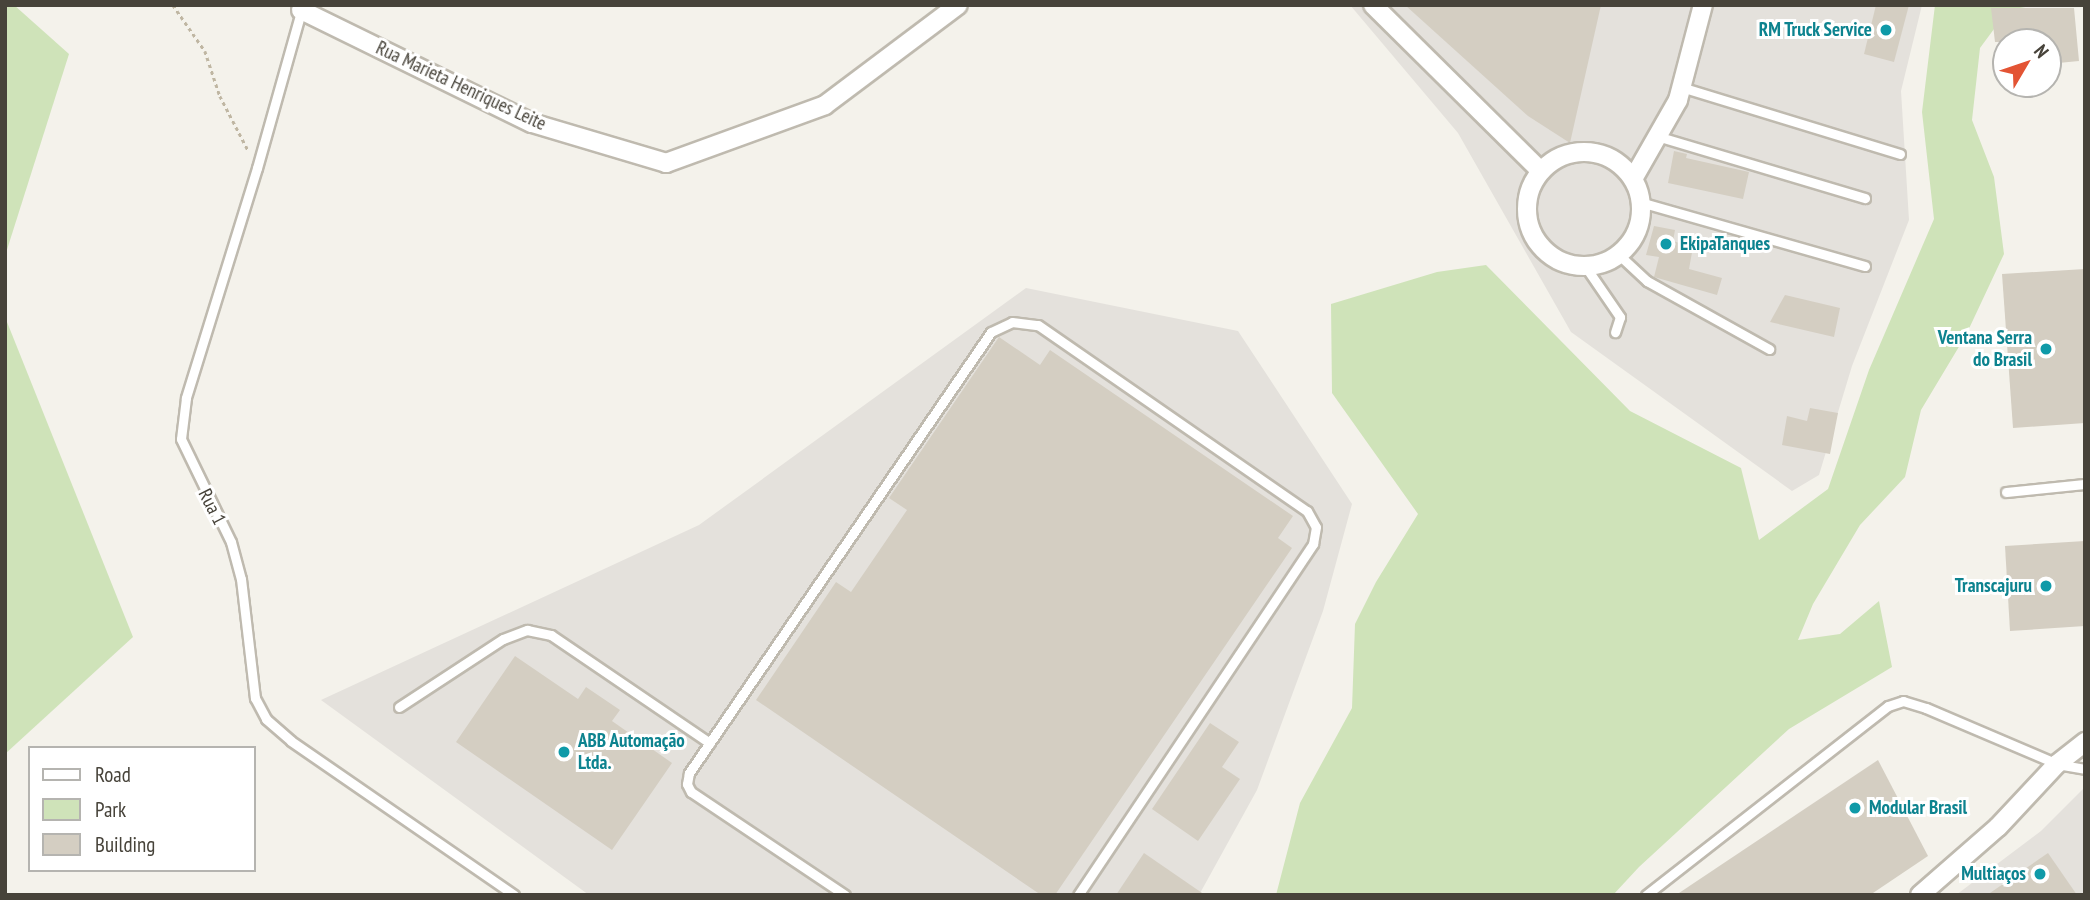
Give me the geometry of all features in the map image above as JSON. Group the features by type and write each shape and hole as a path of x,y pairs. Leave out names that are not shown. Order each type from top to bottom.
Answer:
{"street":[{"name":"Rua Marieta Henriques Leite","path":"302,8 532,123 666,163 825,105 958,5"},
{"path":"1633,180 1670,118 1703,5"},
{"path":"1381,9 1541,171"},
{"path":"1571,153 1594,153 1616,162 1633,180 1640,202 1638,225 1627,246 1608,260 1585,266 1562,261 1535,238 1527,204 1534,181 1541,171 1560,157 1571,153"},
{"path":"1920,895 1998,827 2057,764 2085,742"}],"lane":[{"name":"Rua 1","path":"302,8 257,168 186,398 181,439 231,542 238,567 255,698 267,719 291,741 514,895"},
{"path":"1681,86 1900,154"},
{"path":"1660,137 1865,198"},
{"path":"1640,202 1865,266"},
{"path":"1618,254 1647,281 1769,349"},
{"path":"1585,266 1620,317 1615,332"},
{"path":"845,895 691,792 687,784 689,773 991,332 1012,322 1038,326 1307,512 1315,527 1313,544 1078,895"},
{"path":"2006,492 2085,484"},
{"path":"400,707 503,639 527,630 551,635 710,743"},
{"path":"1646,895 1888,706 1903,701 1926,708 2057,764 2085,769"}],"path":[{"path":"173,5 205,51 220,96 257,168"}],"shaded area":[{"path":"1350,5 1922,5 1901,91 1909,220 1852,366 1819,475 1792,491 1571,332 1458,133"},
{"path":"1026,288 1238,331 1352,504 1323,611 1257,790 1199,895 589,895 321,700 699,525"},
{"path":"2085,787 2085,895 1956,895 2041,831"}],"green space":[{"path":"5,5 14,5 69,54 5,256"},
{"path":"1935,5 2037,5 2008,10 1992,28 1980,48 1972,120 1994,177 2004,254 1966,335 1921,410 1905,477 1860,525 1813,604 1798,640 1840,634 1879,601 1892,667 1789,729 1639,867 1613,895 1276,895 1300,803 1352,708 1355,624 1376,582 1418,514 1332,393 1331,304 1437,272 1486,265 1630,411 1741,468 1759,540 1828,489 1869,370 1934,219 1922,112"},
{"path":"5,317 133,637 5,754"}],"building":[{"path":"1405,5 1601,5 1570,143 1528,116"},
{"name":"RM Truck Service","path":"1876,5 1909,5 1894,62 1864,54"},
{"path":"1991,8 2074,8 2079,61 2062,63 2062,28 1993,28"},
{"path":"1674,151 1687,154 1686,158 1749,172 1743,199 1668,183"},
{"path":"1654,226 1675,230 1673,241 1693,247 1689,269 1722,278 1717,295 1654,277 1659,257 1646,255"},
{"name":"Ventana Serra do Brasil","path":"2085,269 2085,423 2013,428 2002,274"},
{"path":"1785,295 1840,308 1834,337 1770,322"},
{"path":"999,337 1040,365 1050,350 1293,516 1278,538 1292,548 1055,895 1041,895 756,700 836,582 851,592 907,510 889,498"},
{"path":"1810,408 1838,413 1830,454 1782,445 1787,416 1807,421"},
{"name":"Transcajuru","path":"2085,541 2085,626 2010,631 2005,546"},
{"name":"ABB Automação Ltda.","path":"515,656 578,699 586,687 620,710 612,721 672,763 612,850 456,742"},
{"path":"1210,723 1239,742 1222,767 1240,779 1198,841 1152,809"},
{"name":"Modular Brasil","path":"1878,760 1928,856 1870,895 1676,895"},
{"path":"1144,853 1205,895 1116,895"},
{"name":"Multiaços","path":"2048,853 2077,895 1987,895"}],"place":[{"name":"RM Truck Service","path":"1886,30"},
{"name":"EkipaTanques","path":"1666,244"},
{"name":"Ventana Serra do Brasil","path":"2046,349"},
{"name":"Transcajuru","path":"2046,586"},
{"name":"ABB Automação Ltda.","path":"564,752"},
{"name":"Modular Brasil","path":"1855,808"},
{"name":"Multiaços","path":"2040,874"}]}
